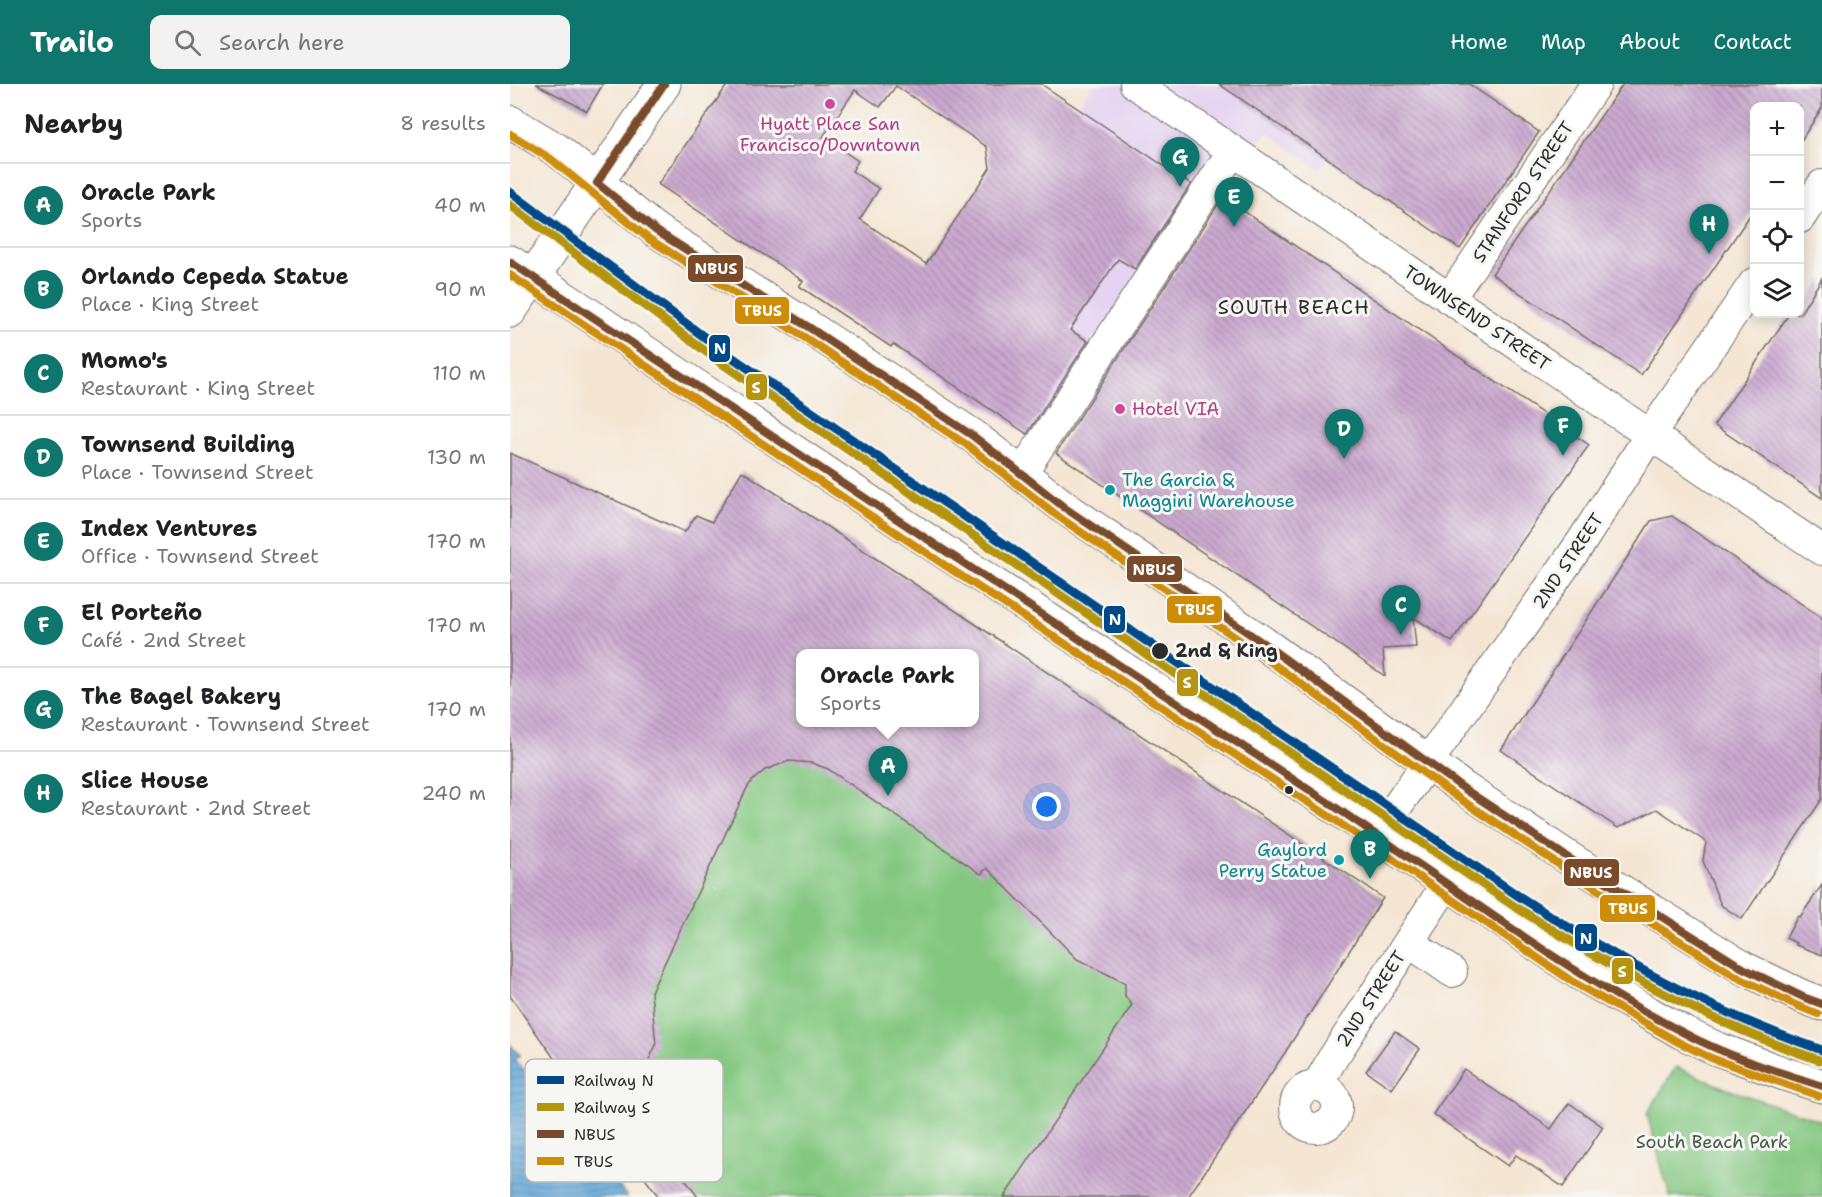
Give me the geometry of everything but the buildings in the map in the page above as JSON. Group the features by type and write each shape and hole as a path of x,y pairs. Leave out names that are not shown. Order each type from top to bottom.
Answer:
{"main road":[{"path":"510,311 521,270 597,183 664,84"},
{"path":"510,122 557,150 655,230 820,334 973,436 1065,508 1263,643 1427,762 1570,859 1743,968 1803,998 1822,1004"},
{"path":"521,270 949,555 1377,835 1579,973 1652,1016 1715,1048 1822,1086"}],"street":[{"name":"TOWNSEND STREET","path":"1135,84 1232,152 1822,550"},
{"name":"STANFORD STREET","path":"1449,299 1596,84"},
{"path":"1022,473 1232,152"},
{"path":"1804,212 1822,185"},
{"name":"2ND STREET","path":"1377,835 1576,550 1650,435 1750,290"},
{"name":"2ND STREET","path":"1317,1086 1447,883"},
{"path":"1408,942 1452,972"}],"shaded area":[{"path":"1093,84 1375,84 1320,170 1267,132 1034,439 902,357"}],"green space":[{"path":"959,613 1383,898 1358,937 1118,1197 694,1197 682,1182 723,1182 723,1059 584,1059 510,966 510,866 602,679"},
{"name":"South Beach Park","path":"1676,1067 1727,1089 1822,1121 1822,1197 1670,1197 1647,1114"}],"water":[{"path":"510,1045 520,1055 514,1060 525,1071 525,1182 616,1182 627,1197 510,1197"}],"rail line":[{"name":"N","path":"510,192 723,351 1517,895 1627,962 1665,982 1741,1019 1822,1050"},
{"name":"S","path":"510,205 717,360 1511,904 1585,950 1698,1011 1819,1060"}],"transit line":[{"name":"NBUS","path":"664,84 597,183 655,230 810,328 973,436 1065,508 1263,643 1463,788 1570,859 1743,968 1822,1004"},
{"name":"TBUS","path":"510,134 551,159 649,239 804,337 967,445 1059,517 1257,652 1457,797 1564,868 1737,977 1818,1014"},
{"name":"NBUS","path":"510,262 1317,795 1589,979 1636,1007 1717,1049 1822,1086"},
{"name":"TBUS","path":"510,275 943,564 1335,820 1573,982 1678,1042 1711,1058 1819,1096"}],"place":[{"name":"Hyatt Place San Francisco/Downtown","path":"830,104"},
{"name":"The Bagel Bakery","path":"1180,187"},
{"name":"Index Ventures","path":"1234,227"},
{"name":"Slice House","path":"1709,254"},
{"name":"Hotel VIA","path":"1120,409"},
{"name":"El Porteño","path":"1563,456"},
{"name":"Townsend Building","path":"1344,459"},
{"name":"The Garcia & Maggini Warehouse","path":"1110,490"},
{"name":"Momo's","path":"1401,635"},
{"name":"2nd & King","path":"1160,651"},
{"name":"Oracle Park","path":"888,796"},
{"name":"Gaylord Perry Statue","path":"1339,860"},
{"name":"Orlando Cepeda Statue","path":"1370,879"}],"district":[{"name":"SOUTH BEACH","path":"1294,307"}]}
